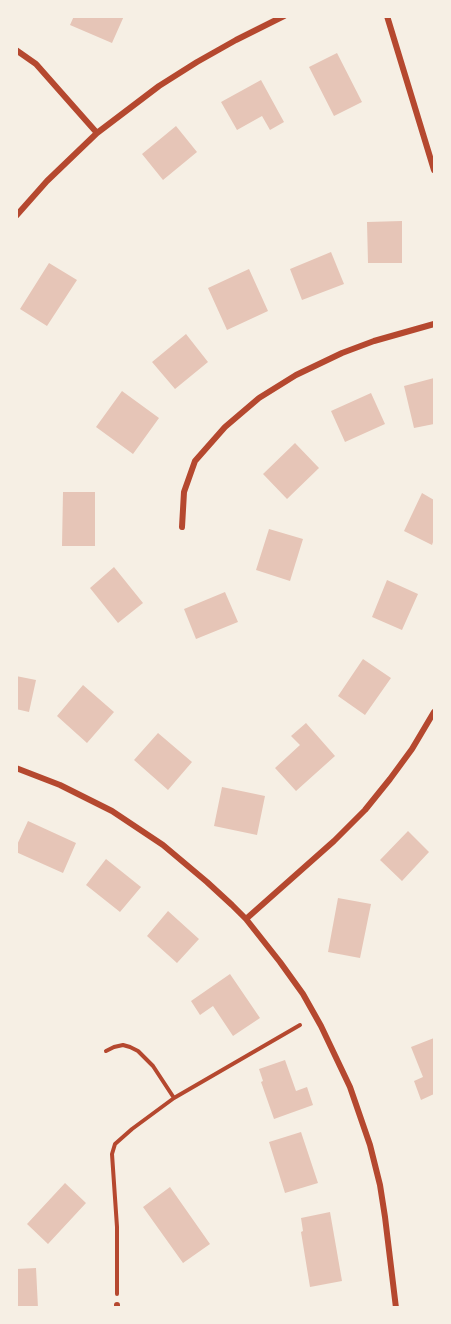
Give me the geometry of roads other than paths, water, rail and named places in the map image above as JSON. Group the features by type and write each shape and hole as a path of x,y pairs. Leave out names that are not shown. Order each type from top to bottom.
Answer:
{"street":[{"path":"16,216 47,181 97,133 159,86 236,40 284,16"},
{"path":"387,16 435,170"},
{"path":"16,50 36,64 97,133"},
{"path":"182,527 184,492 195,461 225,427 259,398 296,375 342,353 374,341 435,324"},
{"path":"246,919 334,841 365,810 412,749 435,712"},
{"path":"16,768 60,785 112,812 163,845 246,919 303,994 350,1087 370,1145 380,1185 396,1308"}]}
